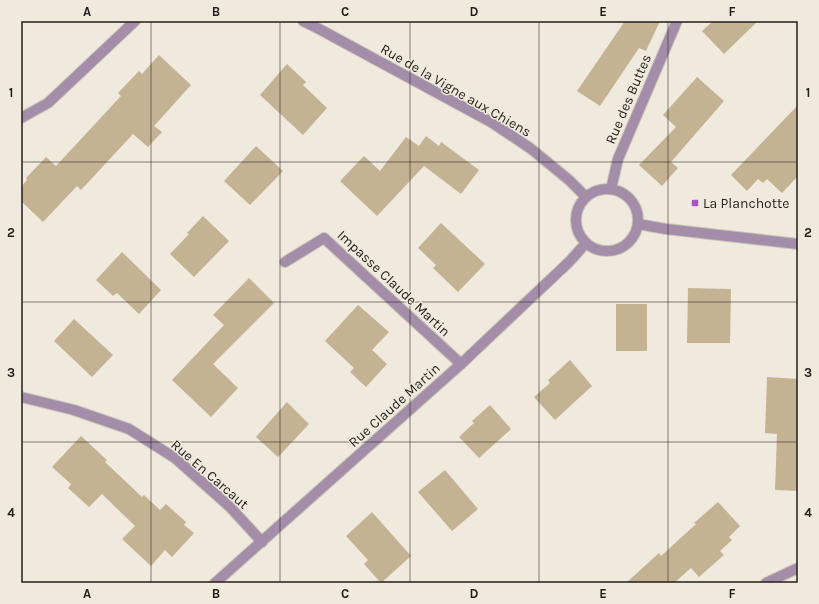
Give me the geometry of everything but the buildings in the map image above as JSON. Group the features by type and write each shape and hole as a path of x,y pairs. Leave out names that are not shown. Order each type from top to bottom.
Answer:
{"street":[{"path":"21,118 48,103 135,21"},
{"name":"Rue de la Vigne aux Chiens","path":"303,21 322,25 490,122 530,148 586,197"},
{"name":"Rue des Buttes","path":"611,189 618,159 677,21"},
{"path":"602,189 611,189 621,192 634,205 638,224 635,234 630,242 622,247 604,251 594,249 579,235 576,225 576,215 579,205 586,197 593,192 602,189"},
{"path":"638,224 666,229 798,244"},
{"name":"Impasse Claude Martin","path":"285,262 324,238 461,364"},
{"name":"Rue Claude Martin","path":"215,583 461,364 569,262 586,243"},
{"name":"Rue En Carcaut","path":"21,397 74,410 130,429 175,458 230,507 262,542"},
{"path":"766,583 798,568"}],"place":[{"name":"La Planchotte","path":"695,203"}]}
